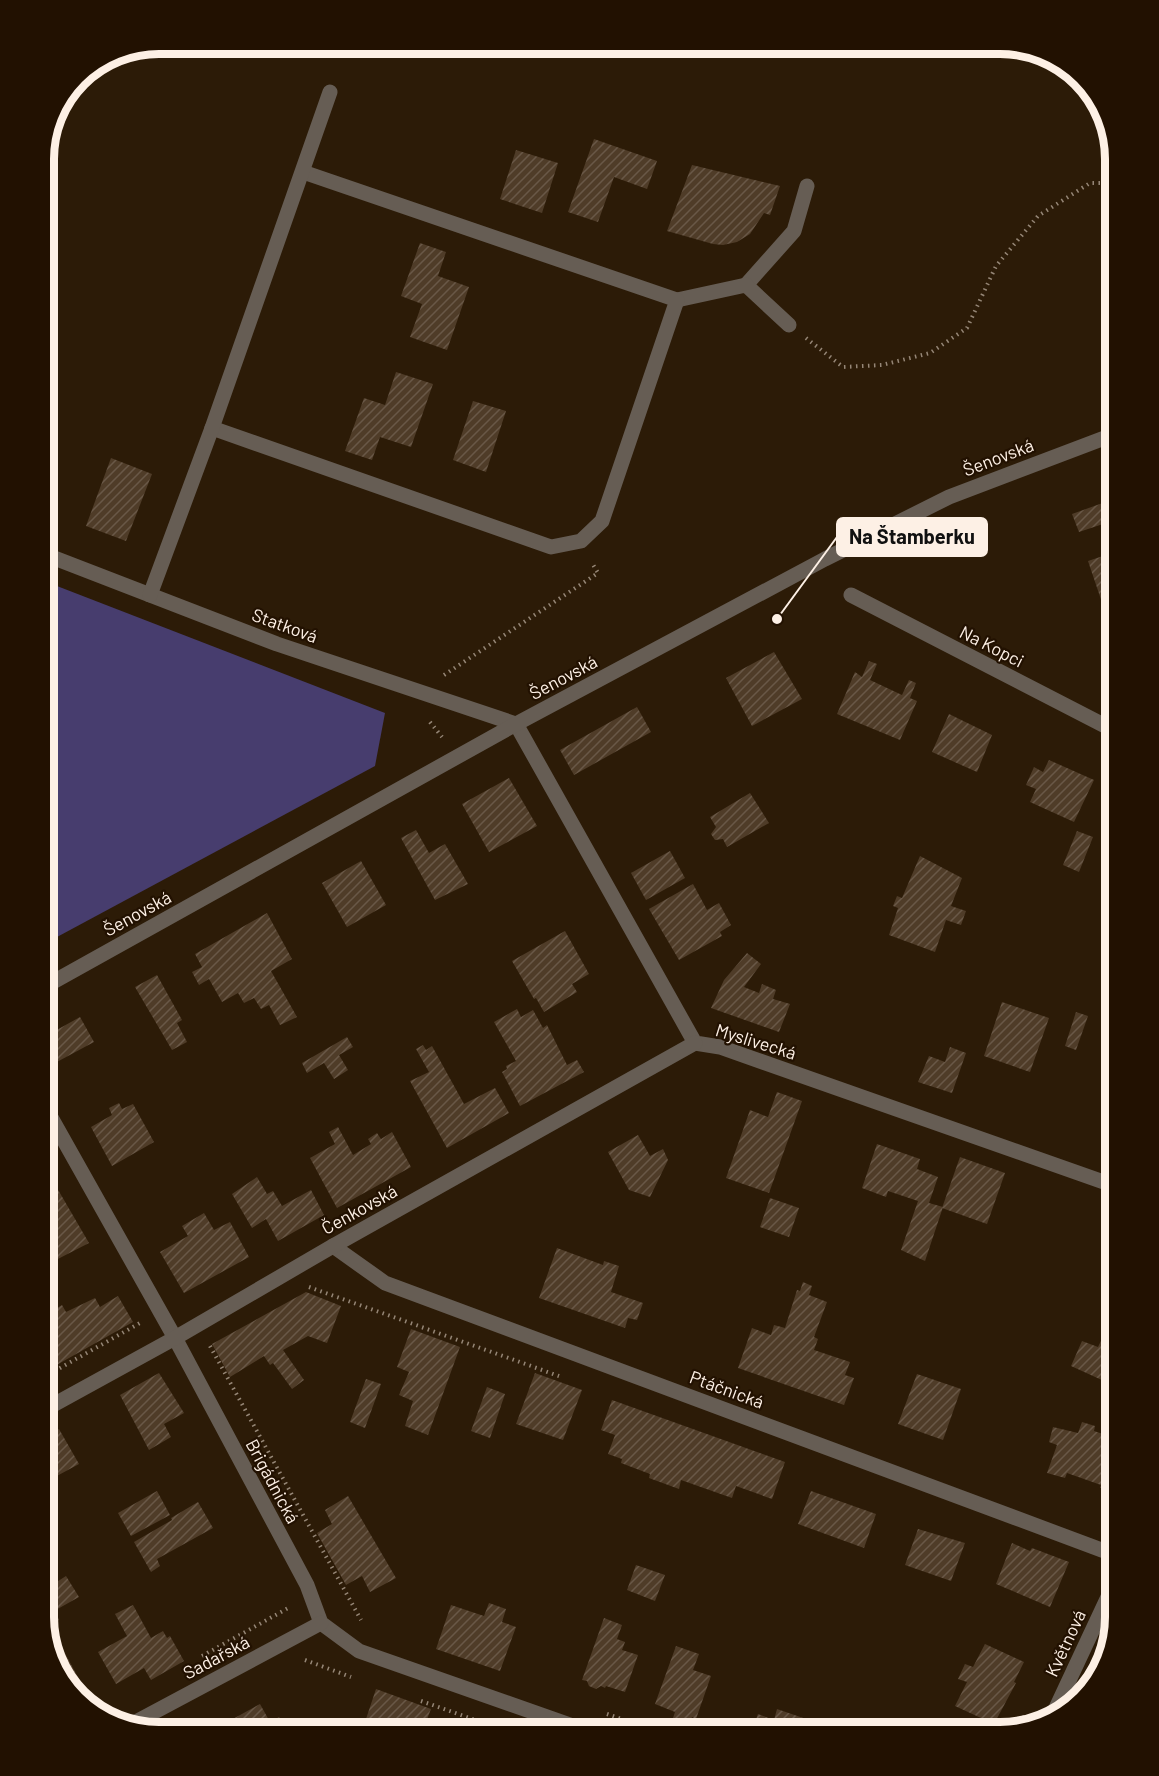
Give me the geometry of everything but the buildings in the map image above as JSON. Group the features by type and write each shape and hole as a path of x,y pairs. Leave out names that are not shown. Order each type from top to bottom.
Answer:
{"street":[{"path":"150,595 212,428 330,92"},
{"path":"303,172 677,300 746,285 794,231 807,186"},
{"path":"746,285 789,325"},
{"path":"212,428 551,547 581,541 602,521 677,300"},
{"name":"Šenovská","path":"54,981 516,724 825,559 949,496 1105,438"},
{"name":"Statková","path":"54,558 277,644 516,724"},
{"name":"Na Kopci","path":"850,595 1105,725"},
{"name":"Myslivecká","path":"516,724 695,1043 720,1047 1105,1182"},
{"name":"Čenkovská","path":"54,1404 695,1043"},
{"name":"Brigádnická","path":"54,1123 175,1338 307,1585 321,1623"},
{"name":"Ptáčnická","path":"333,1246 385,1283 1105,1551"},
{"name":"Květnová","path":"1058,1704 1105,1605"},
{"path":"321,1623 359,1651 561,1722"},
{"name":"Sadařská","path":"139,1720 321,1623"}],"path":[{"path":"789,325 843,367 882,365 930,353 967,327 996,266 1038,216 1090,183 1105,183"},
{"path":"443,675 598,573 581,541"},
{"path":"306,1287 565,1379"},
{"path":"134,1313 153,1350"},
{"path":"54,1371 140,1323"},
{"path":"207,1341 366,1629"},
{"path":"201,1657 293,1605"},
{"path":"109,1708 119,1703"},
{"path":"602,1713 629,1722"}],"shaded area":[{"path":"54,585 385,713 375,766 54,939"}],"place":[{"name":"Na Štamberku","path":"777,619"}]}
